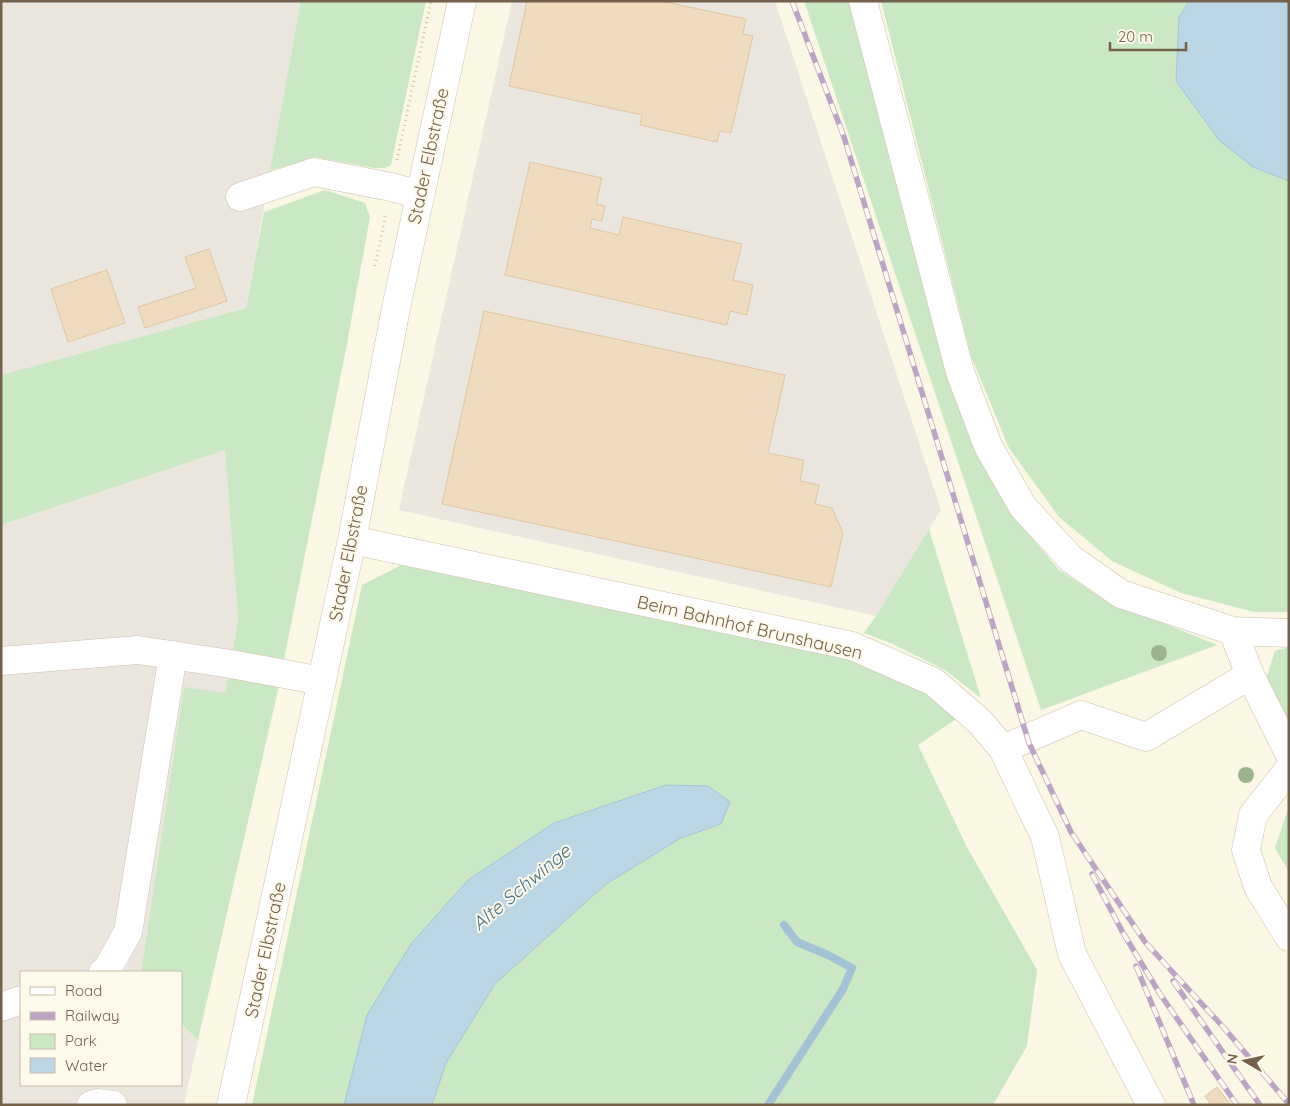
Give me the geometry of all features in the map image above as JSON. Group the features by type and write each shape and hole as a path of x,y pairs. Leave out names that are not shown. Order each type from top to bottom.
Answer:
{"street":[{"name":"Stader Elbstraße","path":"231,1105 352,540 396,308 462,1"},
{"path":"863,1 960,372 988,446 1023,507 1071,559 1121,594 1233,631 1289,633"},
{"path":"240,197 314,172 391,187 420,195"},
{"name":"Beim Bahnhof Brunshausen","path":"352,540 852,646 934,682 980,722 1003,749 1045,837 1072,954 1152,1105"},
{"path":"1233,631 1250,675 1289,753"},
{"path":"1,661 138,650 322,681"},
{"path":"106,971 128,932 173,655"},
{"path":"1003,749 1080,715 1146,737 1250,675"},
{"path":"1289,768 1253,815 1246,850 1258,887 1289,937"},
{"path":"1,1007 20,1000"},
{"path":"91,1105 98,1102 113,1105"}],"shaded area":[{"path":"1,1 299,1 246,308 1,375"},
{"path":"512,1 775,1 941,510 876,616 399,510"},
{"path":"225,450 238,619 225,693 184,688 141,971 20,971 20,1086 182,1086 182,1025 198,1040 184,1105 1,1105 1,525"}],"green space":[{"path":"299,1 426,1 391,165 385,168 374,168 314,157 270,171 300,5"},
{"path":"804,1 850,1 1017,520 1059,570 1102,598 1217,645 1041,710"},
{"path":"881,1 1189,1 1179,17 1289,177 1289,612 1254,612 1181,593 1112,561 1059,517 1009,448 971,356"},
{"path":"325,190 365,203 370,217 346,349 278,690 198,1040 182,1025 182,971 141,971 184,687 225,693 238,619 225,450 1,525 1,375 246,308 264,212"},
{"path":"929,529 981,698 945,670 893,644 864,633"},
{"path":"405,563 860,662 920,687 956,719 918,745 967,847 1037,970 1027,1046 993,1105 432,1105 446,1063 495,984 606,884 681,838 721,824 730,802 367,1015 344,1105 252,1105 362,585"},
{"path":"1289,647 1289,721 1266,679 1275,651"},
{"path":"1289,806 1289,872 1275,848"}],"water":[{"path":"1189,1 1289,1 1289,181 1253,167 1219,140 1176,81 1179,17"},
{"name":"Alte Schwinge","path":"666,785 708,786 730,802 721,824 681,838 606,884 495,984 446,1063 432,1105 344,1105 367,1015 411,944 468,880 554,823"}],"building":[{"path":"527,1 661,1 746,19 743,34 753,36 731,133 720,131 717,142 640,125 642,115 509,86"},
{"path":"530,162 602,178 596,204 605,206 602,221 592,219 590,228 619,235 623,217 742,244 733,280 753,285 747,315 730,311 727,325 505,275"},
{"path":"209,249 227,301 145,328 138,307 196,288 185,257"},
{"path":"107,270 125,323 68,342 51,289"},
{"path":"484,311 785,375 768,453 804,460 800,481 819,485 815,504 832,508 843,533 831,587 442,504"},
{"path":"1217,1087 1231,1105 1211,1105 1205,1096"}],"waterway":[{"path":"768,1105 843,989 852,968 797,942 784,925"}],"railway":[{"path":"792,1 844,137 1029,743 1071,832 1145,942 1224,1028 1289,1104"},
{"path":"1092,874 1122,931 1160,994 1237,1105"},
{"path":"1136,966 1194,1105"},
{"path":"1173,981 1260,1105"}]}
